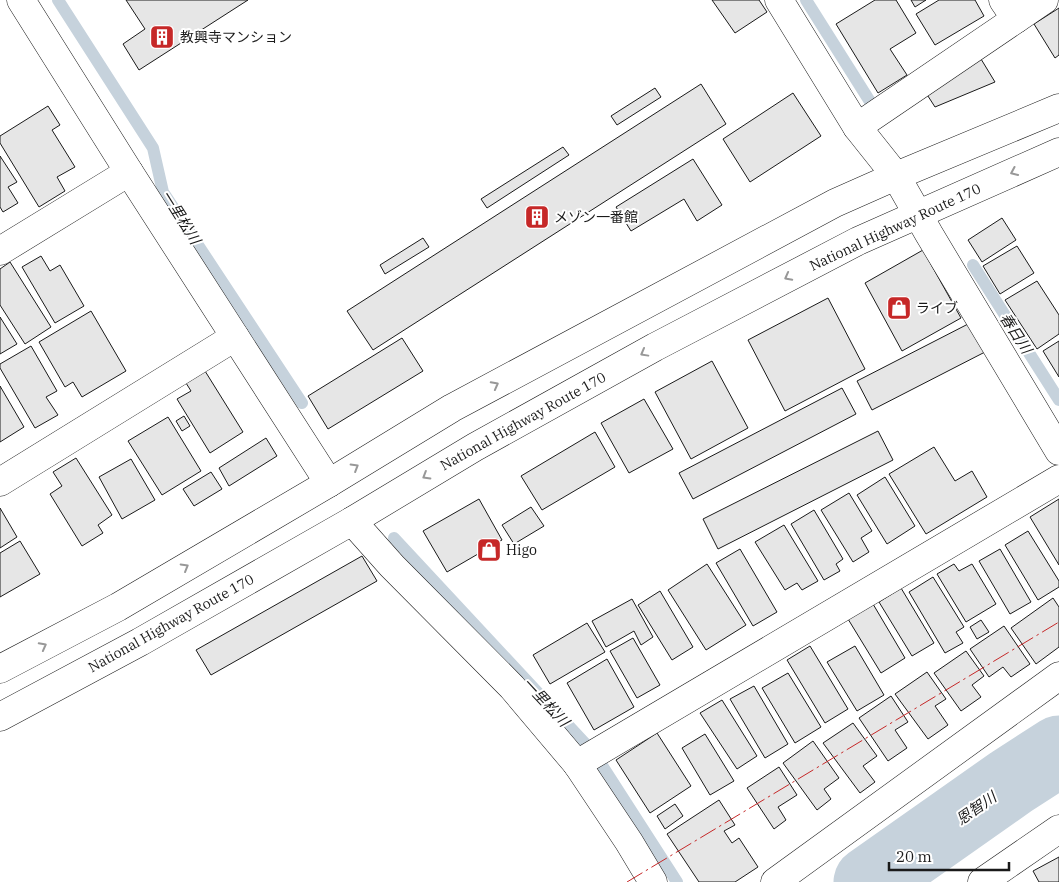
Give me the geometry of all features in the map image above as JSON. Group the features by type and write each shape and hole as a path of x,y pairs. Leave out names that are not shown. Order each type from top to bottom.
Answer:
{"main road":[{"path":"21,0 329,483"},
{"path":"779,0 856,127 896,176 1059,451"},
{"path":"856,127 1010,10 1044,0"},
{"path":"0,669 118,607 460,404 840,200 1059,108"},
{"name":"National Highway Route 170","path":"0,717 140,642 352,521 475,447 655,347 858,241 1059,152"},
{"path":"0,251 129,172"},
{"path":"0,482 235,337"},
{"path":"590,756 1059,479"},
{"path":"352,521 392,566 512,687 590,756 629,842 653,882"},
{"path":"775,882 1059,676"},
{"path":"982,882 1059,829"}],"building":[{"name":"教興寺マンション","path":"126,0 248,0 139,70 123,44 145,29"},
{"path":"712,0 759,0 767,12 735,33"},
{"path":"875,0 896,0 916,33 890,49 907,75 878,93 836,24"},
{"path":"911,0 926,0 915,7"},
{"path":"939,0 975,0 984,16 935,45 916,14"},
{"path":"1059,8 1059,55 1055,58 1034,24"},
{"path":"981,59 995,82 935,107 926,93"},
{"name":"メゾン一番館","path":"701,84 726,124 373,350 347,311"},
{"path":"655,88 661,97 617,125 611,116"},
{"path":"793,93 821,136 750,182 723,139"},
{"path":"48,106 60,125 52,130 75,167 57,177 65,191 39,207 0,143 0,136"},
{"path":"563,147 569,155 487,208 481,199"},
{"path":"0,156 17,182 8,187 18,203 3,212 0,207"},
{"path":"693,159 722,205 697,221 684,199 631,231 616,207"},
{"path":"1002,218 1016,240 982,262 968,240"},
{"path":"423,238 429,247 385,274 380,265"},
{"path":"1017,246 1034,273 1000,294 983,266"},
{"path":"923,250 961,318 902,351 865,283"},
{"path":"41,256 50,271 60,265 84,306 55,323 22,267"},
{"path":"10,262 51,327 25,344 0,305 0,269"},
{"path":"1037,281 1059,315 1059,334 1037,349 1005,300"},
{"path":"828,298 865,369 785,411 748,340"},
{"path":"91,311 126,371 82,397 73,382 65,387 39,342"},
{"path":"0,317 17,344 0,354"},
{"path":"970,323 985,352 872,410 857,381"},
{"path":"402,338 423,371 328,429 308,396"},
{"path":"1059,341 1059,377 1043,351"},
{"path":"31,346 57,391 46,397 58,415 35,428 0,368 0,364"},
{"path":"712,361 748,428 691,459 655,392"},
{"path":"205,371 243,432 210,453 177,399 191,391 186,383"},
{"path":"0,386 24,427 0,442"},
{"path":"842,388 856,414 693,499 679,473"},
{"path":"644,399 673,449 629,473 601,423"},
{"path":"184,416 190,426 182,431 176,421"},
{"path":"168,417 201,471 162,495 128,441"},
{"path":"878,431 893,460 718,549 703,519"},
{"path":"595,432 615,467 542,510 521,476"},
{"path":"266,438 277,456 229,486 219,468"},
{"path":"934,447 955,481 972,471 987,497 926,534 889,474"},
{"path":"76,458 112,515 98,525 103,533 82,546 50,494 62,486 53,472"},
{"path":"131,459 155,500 122,519 99,477"},
{"path":"211,472 222,489 194,506 183,489"},
{"path":"885,477 915,526 887,544 857,495"},
{"path":"849,493 872,531 861,538 869,552 853,562 821,510"},
{"path":"479,499 502,540 447,572 423,531"},
{"path":"1059,499 1059,565 1030,517"},
{"path":"531,507 544,526 514,544 502,525"},
{"path":"0,508 17,537 0,548"},
{"path":"814,510 843,559 836,564 840,571 824,580 791,524"},
{"path":"784,525 818,581 802,590 797,583 785,590 755,542"},
{"path":"1028,531 1059,581 1059,587 1038,600 1005,545"},
{"path":"20,541 40,574 0,597 0,553"},
{"path":"740,549 777,612 753,626 716,563"},
{"path":"1000,549 1031,602 1010,614 979,561"},
{"path":"362,556 377,581 211,675 196,650"},
{"path":"707,564 746,625 706,650 668,590"},
{"path":"954,564 959,571 972,564 996,604 966,622 937,574"},
{"path":"933,577 964,627 956,632 963,643 945,653 909,592"},
{"path":"901,588 934,643 912,656 879,602"},
{"path":"660,591 693,647 672,660 638,605"},
{"path":"1053,598 1059,607 1059,647 1036,664 1011,628"},
{"path":"632,599 653,637 641,645 634,631 606,647 592,621"},
{"path":"873,604 905,658 881,673 848,619"},
{"path":"981,620 989,632 977,639 970,627"},
{"path":"587,623 605,652 550,684 533,655"},
{"path":"1004,626 1030,664 1011,677 1003,667 989,677 970,649"},
{"path":"633,638 660,685 637,698 610,651"},
{"path":"810,646 848,709 825,723 787,660"},
{"path":"855,646 884,695 857,711 827,662"},
{"path":"966,651 984,676 972,685 981,697 961,711 934,673"},
{"path":"607,659 634,707 594,730 567,683"},
{"path":"927,672 946,699 935,706 948,725 928,739 895,694"},
{"path":"788,673 821,727 795,743 762,688"},
{"path":"754,686 788,744 765,758 730,699"},
{"path":"891,696 908,722 895,730 907,748 888,761 859,718"},
{"path":"722,700 757,756 737,769 700,713"},
{"path":"853,723 877,756 863,766 875,782 860,793 823,743"},
{"path":"657,733 691,786 650,813 616,760"},
{"path":"705,734 734,781 710,795 682,748"},
{"path":"813,741 839,778 824,789 831,799 817,810 783,763"},
{"path":"779,767 797,795 778,807 786,820 774,829 747,788"},
{"path":"719,800 735,825 724,831 732,843 739,838 758,867 735,882 699,882 667,834"},
{"path":"675,804 683,816 665,829 657,816"},
{"path":"1059,857 1059,882 1039,882 1033,871"}],"waterway":[{"name":"一里松川","path":"58,0 153,148 163,192 302,403"},
{"name":"春日川","path":"806,0 869,100"},
{"name":"春日川","path":"973,265 1059,400"},
{"name":"一里松川","path":"394,538 594,753 677,882"},
{"name":"恩智川","path":"869,882 1011,782 1059,751"}],"power":[{"path":"627,882 1059,622"}],"place":[{"name":"教興寺マンション","path":"162,37"},
{"name":"メゾン一番館","path":"537,217"},
{"name":"ライブ","path":"899,308"},
{"name":"Higo","path":"489,550"}]}
